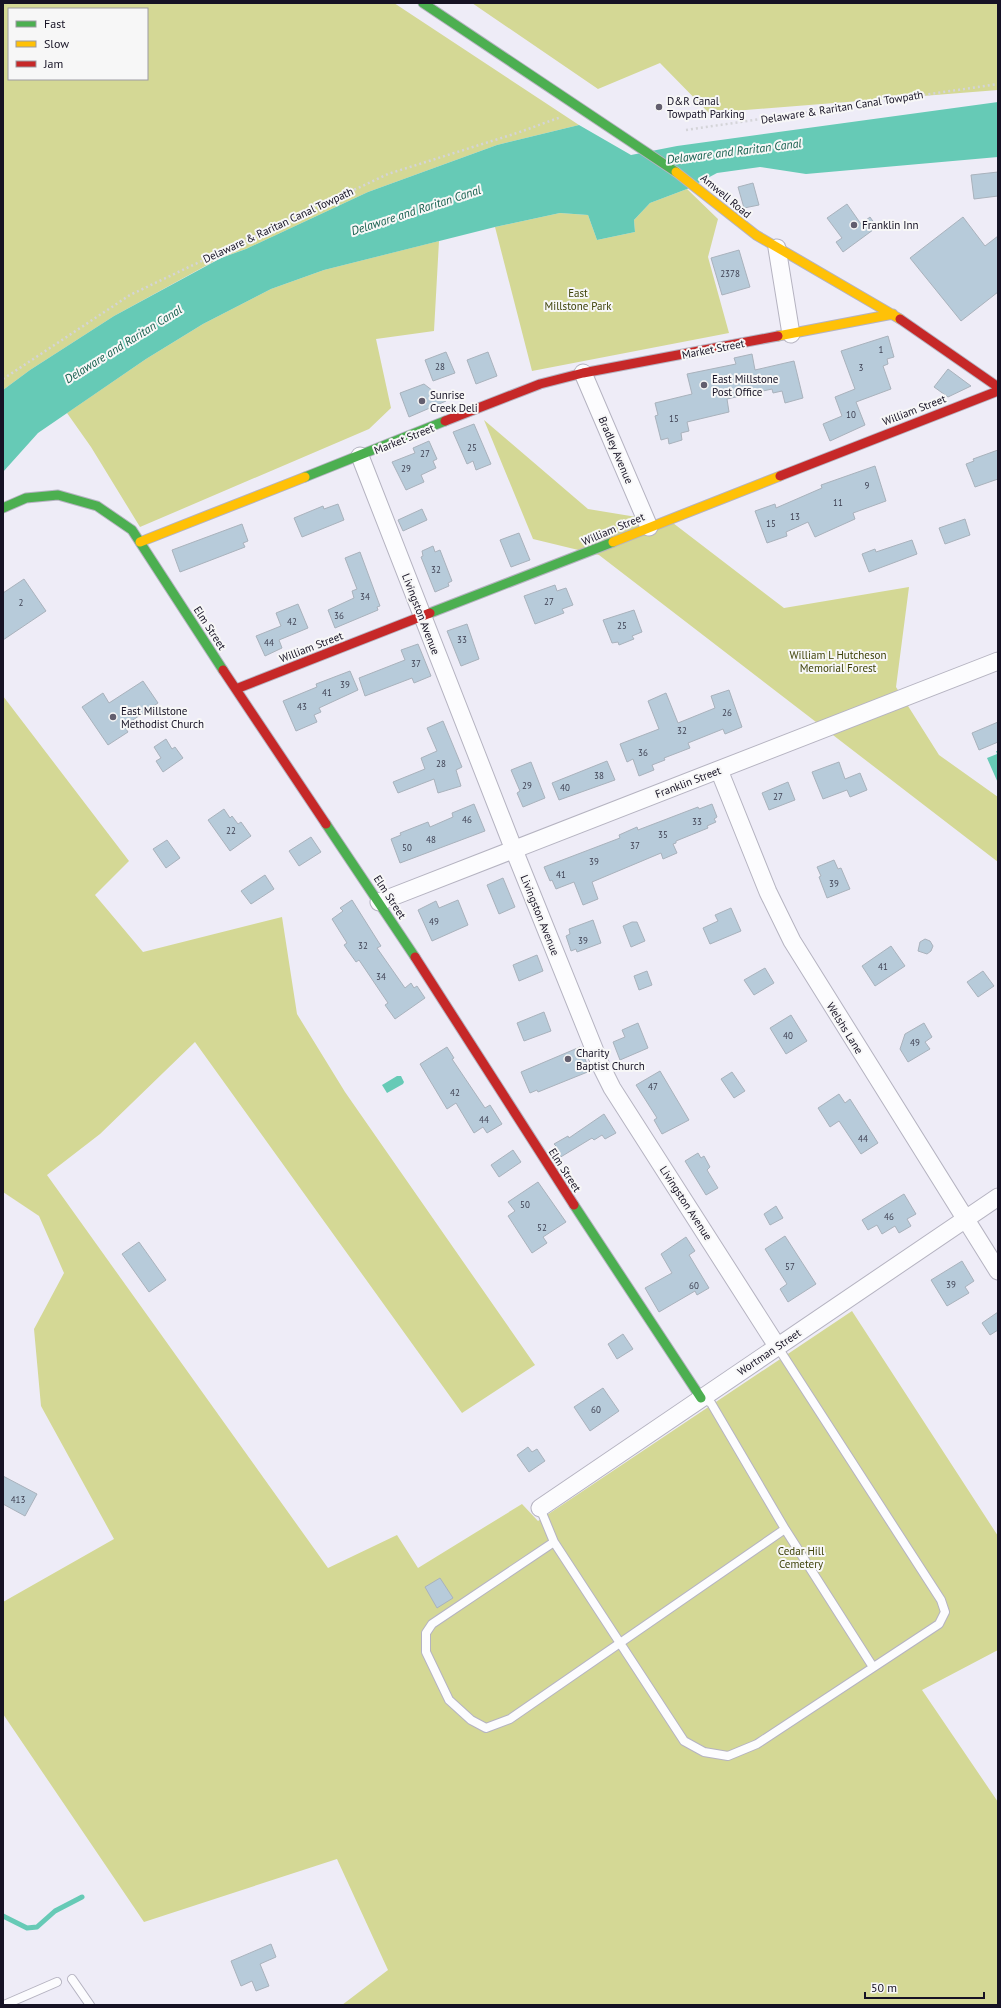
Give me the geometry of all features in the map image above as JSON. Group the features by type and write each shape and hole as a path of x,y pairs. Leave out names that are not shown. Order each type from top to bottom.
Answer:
{"street":[{"name":"Amwell Road","path":"423,3 690,181 736,221 777,248 894,314 998,389"},
{"path":"777,248 791,334"},
{"name":"Market Street","path":"140,542 540,384 583,373 894,314"},
{"name":"Bradley Avenue","path":"583,373 649,527"},
{"name":"William Street","path":"236,689 601,547 998,389"},
{"name":"Livingston Avenue","path":"360,456 514,850 601,1066 612,1088 777,1346"},
{"name":"Elm Street","path":"3,508 26,498 45,495 58,495 97,506 116,517 132,530 271,744 379,902 620,1277 701,1398"},
{"name":"Franklin Street","path":"379,902 998,661"},
{"name":"Welshs Lane","path":"719,770 768,892 792,941 998,1272"},
{"name":"Wortman Street","path":"540,1508 777,1346 965,1221 998,1197"}],"lane":[{"path":"540,1508 554,1542 684,1741 704,1752 728,1756 756,1744 939,1624 945,1612 941,1600 777,1346"},
{"path":"701,1398 711,1403 785,1529 873,1667"},
{"path":"554,1542 432,1624 426,1633 426,1652 449,1700 471,1720 486,1728 510,1719 785,1529"},
{"path":"72,1979 90,2005"},
{"path":"4,2005 58,1982"}],"path":[{"name":"Delaware & Raritan Canal Towpath","path":"686,130 998,84"},
{"name":"Delaware & Raritan Canal Towpath","path":"3,379 130,296 191,266 388,174 517,133 566,115"}],"green space":[{"path":"3,3 394,3 579,125 497,145 368,192 246,249 220,258 114,316 30,370 3,390"},
{"path":"472,3 998,3 998,90 709,113 660,63 598,89"},
{"name":"East Millstone Park","path":"687,189 718,219 708,257 729,333 532,371 495,227 560,213 588,215 597,240 635,232 634,220 650,203"},
{"path":"439,241 434,331 376,339 391,408 369,429 140,527 91,447 67,413 146,359 203,324 271,289 324,270"},
{"name":"William L Hutcheson Memorial Forest","path":"484,420 588,509 673,523 784,608 909,587 896,687 939,755 998,797 998,862 599,555 533,539"},
{"name":"Cedar Hill Cemetery","path":"3,696 129,861 95,895 143,952 282,917 297,1014 345,1092 535,1365 462,1413 195,1042 100,1134 47,1175 328,1568 397,1535 418,1568 522,1504 538,1521 852,1311 998,1536 998,1650 922,1690 998,1802 998,2005 342,2005 388,1970 337,1859 144,1922 3,1714 3,1602 114,1539 41,1406 34,1329 64,1273 39,1216 3,1192"}],"water":[{"name":"Delaware and Raritan Canal","path":"998,102 998,157 806,174 760,167 717,173 687,189 650,203 634,220 635,232 597,240 588,215 560,213 495,227 324,270 271,289 203,324 146,359 38,433 3,472 3,390 30,370 114,316 221,258 246,249 368,192 497,145 579,125 631,155 677,146"},
{"path":"996,751 998,751 998,783 987,758 997,754"},
{"path":"397,1076 401,1076 404,1082 403,1084 387,1093 382,1085"}],"building":[{"path":"998,172 998,196 974,199 971,175"},
{"path":"753,183 759,205 744,208 738,187"},
{"name":"Franklin Inn","path":"847,204 861,224 870,217 877,227 843,252 836,242 842,238 827,218"},
{"path":"963,217 985,246 998,236 998,292 961,321 910,258"},
{"path":"739,250 750,287 722,295 711,258"},
{"path":"888,336 894,357 887,359 888,364 883,366 891,389 856,402 865,425 830,441 823,424 842,416 835,397 855,389 841,351"},
{"path":"446,352 455,373 433,381 425,360"},
{"path":"488,352 497,376 476,384 467,360"},
{"path":"752,354 755,370 794,361 803,398 785,403 782,391 773,393 772,389 727,399 729,412 687,422 689,431 681,433 682,440 669,444 668,438 661,440 655,416 658,415 655,403 692,394 687,374 736,364 734,358"},
{"path":"948,369 971,386 948,397 934,387"},
{"name":"Sunrise Creek Deli","path":"424,384 446,401 409,417 400,393"},
{"path":"474,424 491,464 476,470 473,461 467,464 453,432"},
{"path":"429,441 437,459 433,461 436,468 421,475 424,482 406,490 392,462 415,453 413,448"},
{"path":"998,450 998,479 975,487 966,464 974,461 973,459"},
{"path":"875,466 886,501 853,513 855,519 815,537 808,522 786,532 787,536 767,543 755,511 775,504 776,508 822,488 821,485"},
{"path":"338,504 344,520 302,537 294,518 323,506 324,509"},
{"path":"422,509 427,520 403,531 398,520"},
{"path":"965,519 970,535 945,544 939,528"},
{"path":"242,524 248,541 243,543 245,547 180,572 172,550"},
{"path":"519,533 530,560 511,567 500,540"},
{"path":"912,540 917,554 869,572 862,554 875,549 876,552"},
{"path":"433,546 435,552 440,550 452,581 448,583 449,586 435,592 421,557 423,556 422,551"},
{"path":"360,552 380,606 377,607 378,610 335,628 328,610 354,598 352,591 357,589 345,558"},
{"path":"24,579 46,611 3,640 3,593"},
{"path":"555,585 557,591 566,588 573,605 562,609 564,613 535,624 524,596"},
{"path":"298,604 308,628 279,640 282,648 265,656 256,636 281,626 276,613"},
{"path":"634,610 642,632 632,636 634,639 619,645 618,642 612,643 603,620"},
{"path":"467,624 479,659 461,666 447,631"},
{"path":"418,644 431,676 414,683 412,678 365,696 359,678 405,660 401,650"},
{"path":"350,671 358,690 319,708 321,712 314,715 317,722 296,731 283,701 317,687 316,684"},
{"name":"East Millstone Methodist Church","path":"143,681 158,703 124,726 128,732 108,745 82,707 103,693 109,703"},
{"path":"729,690 742,727 725,734 723,729 688,743 690,748 664,758 665,760 652,765 654,770 639,776 633,759 627,762 620,744 659,729 648,701 666,693 678,723 715,708 711,696"},
{"path":"443,721 462,767 456,770 461,786 438,793 434,779 398,793 393,782 425,769 421,758 437,751 427,728"},
{"path":"998,722 998,742 979,750 972,733"},
{"path":"166,739 172,749 175,747 183,758 163,772 156,761 161,758 154,747"},
{"path":"607,761 615,780 559,800 552,783"},
{"path":"531,762 545,798 523,807 517,793 520,791 511,770"},
{"path":"839,762 845,779 860,773 867,790 850,797 847,790 823,799 812,772"},
{"path":"788,782 795,800 769,810 762,793"},
{"path":"474,804 485,831 400,863 391,839 401,835 400,833 428,822 430,827 453,817 452,813"},
{"path":"712,804 717,817 714,819 716,822 707,826 708,828 676,841 676,843 673,844 677,853 663,859 661,853 592,882 598,899 583,905 574,882 556,889 552,880 550,881 544,867 620,838 619,835 637,827 638,830 698,807 699,809"},
{"path":"224,809 230,818 232,816 238,824 241,822 251,836 230,851 208,820"},
{"path":"311,837 321,852 299,866 289,851"},
{"path":"167,840 180,858 166,868 153,849"},
{"path":"834,860 838,869 841,868 850,889 827,898 817,867"},
{"path":"265,875 274,889 251,904 241,891"},
{"path":"503,878 515,907 499,914 487,885"},
{"path":"352,900 381,946 377,948 405,988 411,983 414,988 417,986 425,998 395,1019 385,1005 388,1003 359,960 356,962 344,945 347,943 332,919 343,911 340,908"},
{"path":"458,900 468,925 432,941 418,910 436,901 439,908"},
{"path":"731,908 741,931 710,944 703,928 718,921 715,915"},
{"path":"593,920 601,943 577,952 576,949 571,951 566,936 570,934 569,929"},
{"path":"632,922 637,922 645,941 631,947 623,926"},
{"path":"925,939 930,941 933,946 931,951 927,954 918,951 920,942"},
{"path":"891,946 905,966 875,986 862,966"},
{"path":"537,955 543,971 519,981 513,965"},
{"path":"765,968 774,983 754,995 744,980"},
{"path":"647,971 652,985 639,990 634,976"},
{"path":"983,971 994,986 978,997 967,982"},
{"path":"544,1012 551,1031 524,1041 517,1023"},
{"path":"791,1015 807,1041 786,1054 770,1028"},
{"path":"638,1023 648,1048 620,1060 613,1042 625,1037 622,1030"},
{"path":"924,1023 932,1037 925,1042 930,1049 908,1062 900,1049 905,1034"},
{"path":"447,1047 454,1058 452,1059 485,1108 490,1105 502,1124 487,1133 483,1127 474,1133 456,1103 447,1109 420,1064"},
{"name":"Charity Baptist Church","path":"580,1047 590,1071 538,1092 537,1090 530,1093 521,1072"},
{"path":"660,1071 689,1120 662,1134 654,1120 657,1118 636,1085"},
{"path":"732,1072 745,1091 734,1098 721,1079"},
{"path":"839,1094 845,1103 850,1099 878,1143 861,1154 839,1121 830,1127 818,1108"},
{"path":"604,1114 616,1133 605,1139 602,1135 594,1140 592,1138 559,1158 553,1148 556,1146 554,1144 568,1136 569,1138"},
{"path":"513,1150 521,1162 499,1177 491,1165"},
{"path":"698,1153 701,1158 704,1156 710,1167 707,1170 718,1188 706,1195 685,1161"},
{"path":"538,1182 566,1222 543,1237 547,1243 532,1253 508,1216 515,1211 508,1202"},
{"path":"904,1194 916,1214 907,1219 911,1226 899,1233 895,1226 882,1234 877,1225 868,1230 862,1220"},
{"path":"776,1206 783,1218 770,1225 764,1214"},
{"path":"785,1236 816,1284 788,1302 780,1289 787,1284 765,1249"},
{"path":"686,1237 695,1251 689,1255 709,1288 697,1295 695,1291 659,1312 645,1288 672,1273 661,1254"},
{"path":"139,1242 166,1280 149,1292 122,1254"},
{"path":"962,1261 974,1281 965,1287 969,1293 947,1306 931,1280"},
{"path":"998,1312 998,1330 990,1335 982,1323"},
{"path":"623,1334 633,1349 617,1359 608,1344"},
{"path":"603,1388 619,1411 590,1431 574,1407"},
{"path":"528,1447 532,1452 537,1449 545,1461 529,1472 517,1455"},
{"path":"3,1476 37,1494 25,1516 3,1504"},
{"path":"440,1578 453,1598 437,1608 425,1587"},
{"path":"271,1944 276,1957 260,1964 269,1986 256,1991 252,1981 241,1986 231,1961"}],"waterway":[{"path":"3,1916 27,1928 37,1927 55,1911 82,1897"}],"traffic: fast":[{"path":"423,3 676,172"},
{"path":"305,477 445,421"},
{"path":"3,508 26,498 58,495 97,506 132,530 223,670"},
{"path":"430,613 613,542"},
{"path":"326,824 415,957"},
{"path":"574,1205 701,1398"}],"traffic: slow":[{"path":"676,172 756,235 900,319"},
{"path":"778,336 893,314"},
{"path":"613,542 780,476"},
{"path":"140,542 305,477"}],"traffic: jam":[{"path":"900,319 998,387"},
{"path":"445,421 540,384 583,373 778,336"},
{"path":"780,476 998,391"},
{"path":"236,689 430,613"},
{"path":"223,670 326,824"},
{"path":"415,957 574,1205"}],"place":[{"name":"D&R Canal Towpath Parking","path":"659,107"},
{"name":"Franklin Inn","path":"854,225"},
{"name":"East Millstone Post Office","path":"704,385"},
{"name":"Sunrise Creek Deli","path":"422,401"},
{"name":"East Millstone Methodist Church","path":"113,717"},
{"name":"Charity Baptist Church","path":"568,1059"}]}
